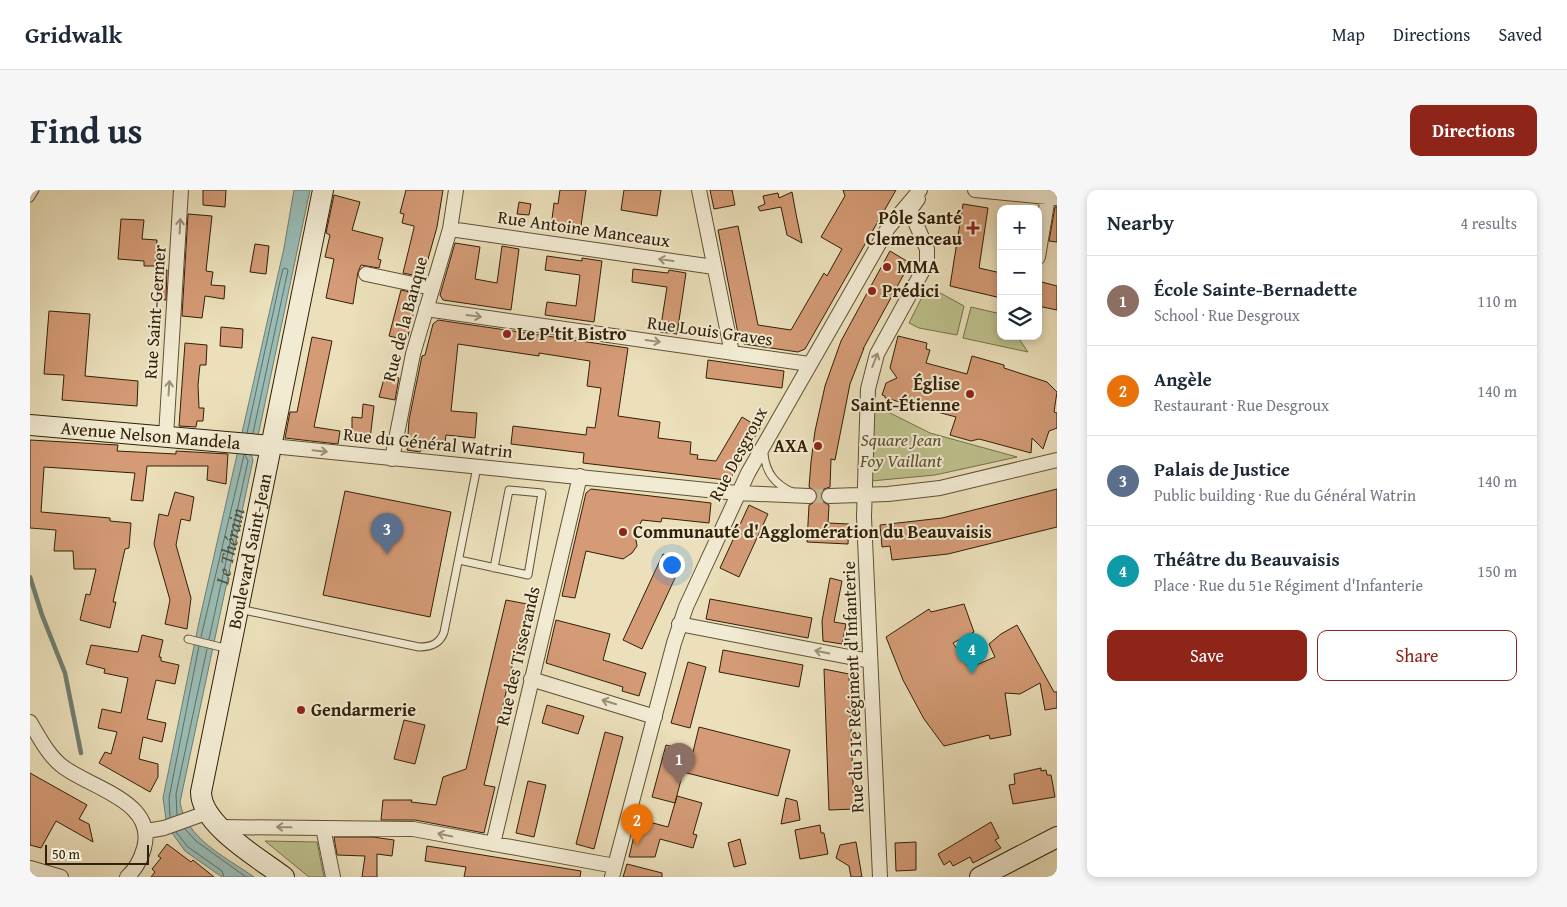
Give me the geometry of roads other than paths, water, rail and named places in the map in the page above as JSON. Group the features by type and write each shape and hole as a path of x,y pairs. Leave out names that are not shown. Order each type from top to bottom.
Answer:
{"main road":[{"name":"Boulevard Saint-Jean","path":"205,820 201,797 224,648 238,609 266,445 323,190"},
{"name":"Avenue Nelson Mandela","path":"30,425 266,445"},
{"path":"205,820 284,877"},
{"path":"980,877 1057,836"}],"street":[{"name":"Rue Saint-Germer","path":"166,436 181,190"},
{"name":"Rue de la Banque","path":"392,459 407,377 450,229 456,190"},
{"path":"699,190 732,353"},
{"path":"888,228 901,203 904,190"},
{"name":"Rue Desgroux","path":"613,872 679,624 737,494 809,364 888,228 920,190"},
{"name":"Rue Desgroux","path":"910,210 924,190"},
{"path":"975,190 1013,192 1052,198 1039,250"},
{"name":"Rue du 51e Régiment d'Infanterie","path":"880,877 864,495 870,376 883,341 927,263 926,249 910,210"},
{"name":"Rue Antoine Manceaux","path":"450,229 714,266"},
{"path":"366,274 432,288"},
{"name":"Rue Louis Graves","path":"426,309 809,364"},
{"name":"Rue du Général Watrin","path":"266,445 392,459 580,476 737,494 809,496"},
{"path":"829,496 864,495 940,488 1057,460"},
{"name":"Rue des Tisserands","path":"493,844 580,476"},
{"path":"679,624 870,661"},
{"path":"531,679 655,717"},
{"path":"30,722 59,764 135,810 147,831 140,860 127,877"},
{"path":"147,831 205,820 323,828 414,829 493,844 613,872"},
{"path":"323,828 333,877"},
{"path":"30,868 61,877"}],"lane":[{"path":"30,198 35,190"},
{"path":"1013,192 1027,190"},
{"name":"Rue Desgroux","path":"737,494 752,476 886,242 910,210"},
{"path":"764,454 769,473 778,484 792,492 809,496"},
{"path":"238,609 420,647 427,647 439,642 443,636 477,467"},
{"path":"459,560 494,568 528,575 542,493 510,490 494,568"},
{"path":"188,639 224,648"}],"water":[{"name":"Le Thérain","path":"294,190 310,190 258,436 251,454 253,460 180,802 190,827 199,837 254,877 222,877 185,851 167,826 163,798 199,622 284,248"}],"waterway":[{"path":"30,577 42,615 65,673 81,753"}],"tunnel":[{"path":"809,496 829,496"}],"place":[{"name":"Pôle Santé Clemenceau","path":"973,228"},
{"name":"MMA","path":"887,267"},
{"name":"Prédici","path":"872,291"},
{"name":"Le P'tit Bistro","path":"507,334"},
{"name":"Église Saint-Étienne","path":"970,394"},
{"name":"AXA","path":"818,446"},
{"name":"Communauté d'Agglomération du Beauvaisis","path":"623,532"},
{"name":"Palais de Justice","path":"387,554"},
{"name":"Théâtre du Beauvaisis","path":"972,674"},
{"name":"Gendarmerie","path":"301,710"},
{"name":"École Sainte-Bernadette","path":"679,784"},
{"name":"Angèle","path":"637,845"}],"park label":[{"name":"Square Jean Foy Vaillant","path":"901,450"}]}
